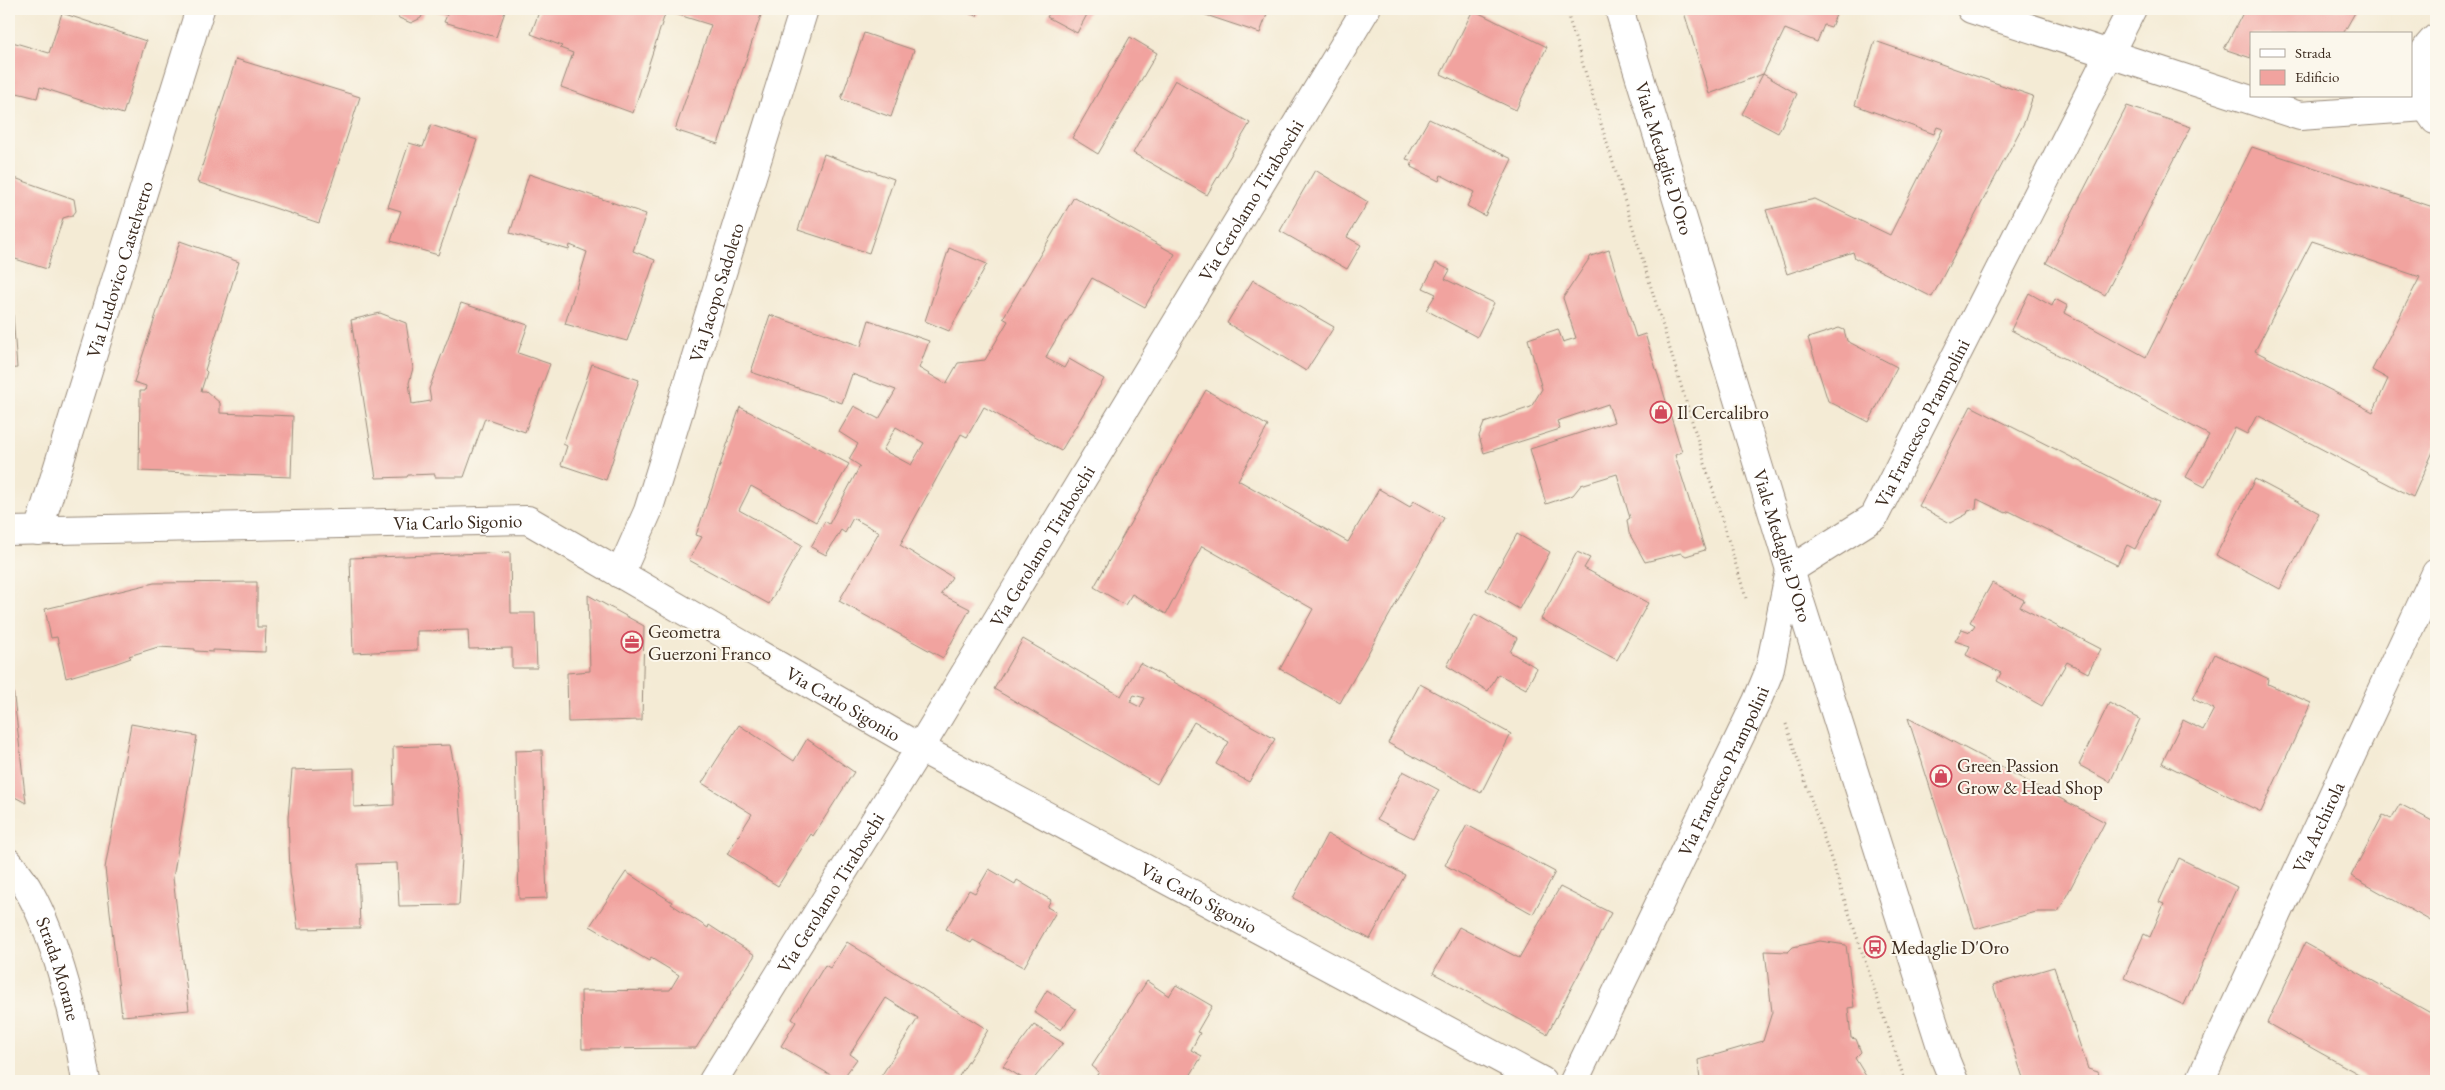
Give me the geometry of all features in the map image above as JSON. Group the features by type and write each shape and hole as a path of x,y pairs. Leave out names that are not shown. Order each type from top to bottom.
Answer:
{"street":[{"name":"Via Ludovico Castelvetro","path":"38,531 200,9"},
{"name":"Via Jacopo Sadoleto","path":"620,574 648,511 804,9"},
{"name":"Via Gerolamo Tiraboschi","path":"714,1081 920,748 1366,9"},
{"name":"Viale Medaglie D'Oro","path":"1619,9 1790,570 1945,1059 1954,1081"},
{"path":"1971,9 2300,116 2431,114 2419,90 2418,73 2423,56 2436,38"},
{"name":"Via Francesco Prampolini","path":"1574,1081 1757,701 1769,672 1790,570 1874,517 2132,9"},
{"name":"Via Carlo Sigonio","path":"9,531 528,520 920,748 1542,1081"},
{"name":"Via Archirola","path":"2200,1081 2436,573"},
{"name":"Strada Morane","path":"9,863 29,890 49,934 80,1046 86,1081"}],"path":[{"path":"1566,9 1749,606"},
{"path":"1769,672 1904,1081"}],"building":[{"path":"394,9 425,9 421,18 411,23 399,18"},
{"path":"430,9 506,9 496,37 444,22 447,15"},
{"path":"540,9 763,9 718,144 675,130 711,25 666,11 633,113 561,87 573,53 560,48 562,46 531,34"},
{"path":"955,9 979,9 977,16"},
{"path":"1052,9 1090,9 1077,33 1047,17"},
{"path":"1188,9 1269,9 1260,33"},
{"path":"1683,9 1838,10 1831,27 1824,25 1817,42 1785,29 1763,74 1709,94"},
{"path":"2245,9 2357,9 2344,32 2250,32 2250,58 2224,49"},
{"path":"1473,10 1547,47 1516,110 1441,74"},
{"path":"62,13 146,41 123,114 40,87 37,98 9,91 9,41 49,53"},
{"path":"864,33 914,50 891,117 841,99"},
{"path":"1130,37 1157,53 1098,154 1072,138"},
{"path":"1875,41 2033,96 2024,123 1932,297 1855,258 1853,252 1787,274 1766,210 1815,199 1890,235 1943,129 1937,127 1934,134 1855,105"},
{"path":"236,59 360,97 319,223 197,182"},
{"path":"1763,74 1797,94 1778,133 1742,114"},
{"path":"1175,80 1250,123 1207,195 1133,153"},
{"path":"2127,106 2191,127 2105,295 2046,263"},
{"path":"1429,119 1512,159 1485,216 1467,206 1474,192 1441,175 1439,181 1411,167 1413,161 1406,159"},
{"path":"431,125 477,140 438,255 391,241 401,211 388,207 409,143 423,147"},
{"path":"2252,147 2436,208 2433,220 2436,222 2436,445 2413,497 2257,415 2247,434 2235,428 2205,487 2186,477 2209,435 2011,330 2029,293 2052,306 2055,299 2068,306 2065,313 2146,357","holes":["2312,241 2420,277 2372,370 2388,379 2373,412 2255,351"]},
{"path":"824,154 894,179 869,253 798,230"},
{"path":"1315,170 1368,202 1347,237 1361,245 1347,269 1280,231"},
{"path":"529,174 646,214 633,251 655,260 627,341 565,324 587,252 570,245 569,250 510,233"},
{"path":"9,176 74,199 76,211 73,215 63,218 47,269 9,257"},
{"path":"1074,197 1175,254 1145,307 1092,278 1048,353 1046,358 1064,368 1069,359 1104,379 1061,451 984,407 967,437 961,434 900,545 952,577 941,594 970,609 943,658 839,601 879,532 853,518 845,533 841,530 826,555 811,547 825,521 829,524 860,466 849,459 858,444 839,432 854,406 879,419 896,390 852,374 842,403 751,372 770,315 861,346 869,320 929,341 919,368 946,384 958,363 985,360 1008,321 1003,318","holes":["896,427 924,443 911,465 883,450"]},
{"path":"180,241 239,262 205,370 207,372 201,391 206,391 220,403 220,413 293,416 291,477 139,471 140,391 145,391 146,386 134,382"},
{"path":"949,248 987,264 949,331 925,321"},
{"path":"1609,250 1636,337 1645,334 1682,452 1675,455 1705,550 1686,556 1681,553 1645,562 1629,533 1627,520 1630,518 1617,474 1581,485 1573,495 1546,504 1530,449 1614,422 1608,404 1557,421 1560,429 1484,453 1479,436 1484,423 1531,407 1542,389 1528,339 1558,329 1563,342 1576,338 1563,298 1591,256"},
{"path":"1436,263 1450,270 1445,279 1494,303 1477,337 1426,310 1436,294 1423,288"},
{"path":"1253,280 1334,327 1306,371 1227,323"},
{"path":"461,303 528,325 518,353 550,364 525,432 485,418 464,477 435,477 435,474 376,478 351,320 380,313 406,323 413,368 409,383 412,404 431,401 429,389"},
{"path":"13,315 17,368 9,369 9,316"},
{"path":"1839,328 1844,330 1847,341 1897,367 1869,422 1828,401 1808,338"},
{"path":"592,364 639,380 606,480 561,465 567,446 563,444"},
{"path":"1206,390 1268,426 1238,480 1348,542 1379,489 1410,507 1414,501 1444,518 1340,703 1280,669 1313,609 1202,546 1166,614 1132,594 1125,605 1094,587"},
{"path":"1971,406 2159,502 2135,549 2127,545 2117,565 2009,511 2006,513 1977,499 1976,509 1968,511 1967,514 1950,523 1919,506"},
{"path":"740,407 849,464 816,522 751,486 739,510 802,545 769,604 689,560 702,537 696,535"},
{"path":"2255,479 2319,513 2280,589 2216,555"},
{"path":"1517,534 1550,552 1519,609 1486,590"},
{"path":"510,552 511,613 535,613 537,668 512,668 512,648 469,649 468,630 417,631 417,650 353,653 350,558"},
{"path":"1577,552 1590,558 1584,568 1648,603 1617,660 1541,619"},
{"path":"257,582 257,627 266,627 265,652 213,650 213,652 158,647 129,656 131,658 114,664 66,678 57,637 51,638 45,609 154,583"},
{"path":"1992,583 2024,600 2020,607 2101,649 2088,673 2067,662 2042,706 1997,681 2001,673 1966,655 1970,646 1955,641 1962,629 1970,632 1975,625 1970,622"},
{"path":"588,595 644,626 642,720 568,722 567,673 590,671"},
{"path":"1475,614 1517,638 1510,652 1537,668 1526,689 1498,674 1488,691 1447,666"},
{"path":"1023,639 1121,696 1140,663 1275,739 1249,782 1216,764 1229,742 1194,722 1157,784 994,689","holes":["1134,695 1145,698 1140,707 1130,702"]},
{"path":"2215,654 2269,679 2268,684 2311,703 2261,812 2162,763 2183,720 2203,730 2214,709 2193,699"},
{"path":"10,663 12,680 26,803 9,794"},
{"path":"1420,684 1511,734 1481,793 1388,743"},
{"path":"2109,703 2140,719 2110,782 2079,765"},
{"path":"1908,718 2105,822 2058,912 2036,912 1975,929"},
{"path":"131,724 197,736 173,878 189,1010 122,1016 105,868"},
{"path":"739,725 794,761 807,739 854,772 778,886 727,854 752,814 702,783"},
{"path":"450,745 459,790 463,841 459,905 399,906 397,863 358,864 360,928 298,929 290,872 288,818 292,770 354,768 354,807 394,805 393,747"},
{"path":"542,750 547,898 519,899 515,751"},
{"path":"1403,771 1439,790 1413,838 1377,819"},
{"path":"2400,804 2436,823 2436,924 2351,876 2383,815 2391,819"},
{"path":"1467,825 1555,872 1533,914 1445,865"},
{"path":"1327,834 1405,875 1370,939 1293,898"},
{"path":"2179,858 2237,887 2184,1005 2124,978 2144,934 2150,937 2164,904 2159,902"},
{"path":"989,869 1015,884 1017,880 1051,900 1047,907 1056,912 1024,967 973,940 971,943 946,929 969,890 975,893"},
{"path":"626,872 708,928 709,925 755,955 696,1048 582,1049 581,991 670,990 679,975 651,958 649,961 590,926"},
{"path":"1560,887 1611,913 1547,1034 1433,973 1459,927 1519,958"},
{"path":"1820,941 1846,945 1854,1007 1848,1008 1851,1038 1856,1039 1861,1052 1855,1058 1869,1081 1700,1081 1698,1060 1763,1041 1772,1012 1765,951 1788,952 1793,947"},
{"path":"847,942 988,1030 956,1081 878,1081 918,1018 886,998 850,1054 857,1059 841,1081 781,1046 796,1022 792,1019 825,965 830,968"},
{"path":"2305,943 2436,1016 2436,1081 2371,1081 2267,1023"},
{"path":"2054,967 2088,1069 2098,1072 2101,1081 2024,1081 1993,985"},
{"path":"1147,981 1169,996 1176,985 1212,1006 1197,1032 1200,1033 1191,1050 1202,1056 1187,1081 1093,1081 1099,1072 1092,1066"},
{"path":"1047,990 1076,1009 1061,1030 1034,1012"},
{"path":"1034,1025 1063,1043 1032,1081 1027,1081 1003,1066"}],"place":[{"name":"Il Cercalibro","path":"1661,412"},
{"name":"Geometra Guerzoni Franco","path":"632,642"},
{"name":"Green Passion Grow & Head Shop","path":"1941,776"},
{"name":"Medaglie D'Oro","path":"1875,947"}]}
